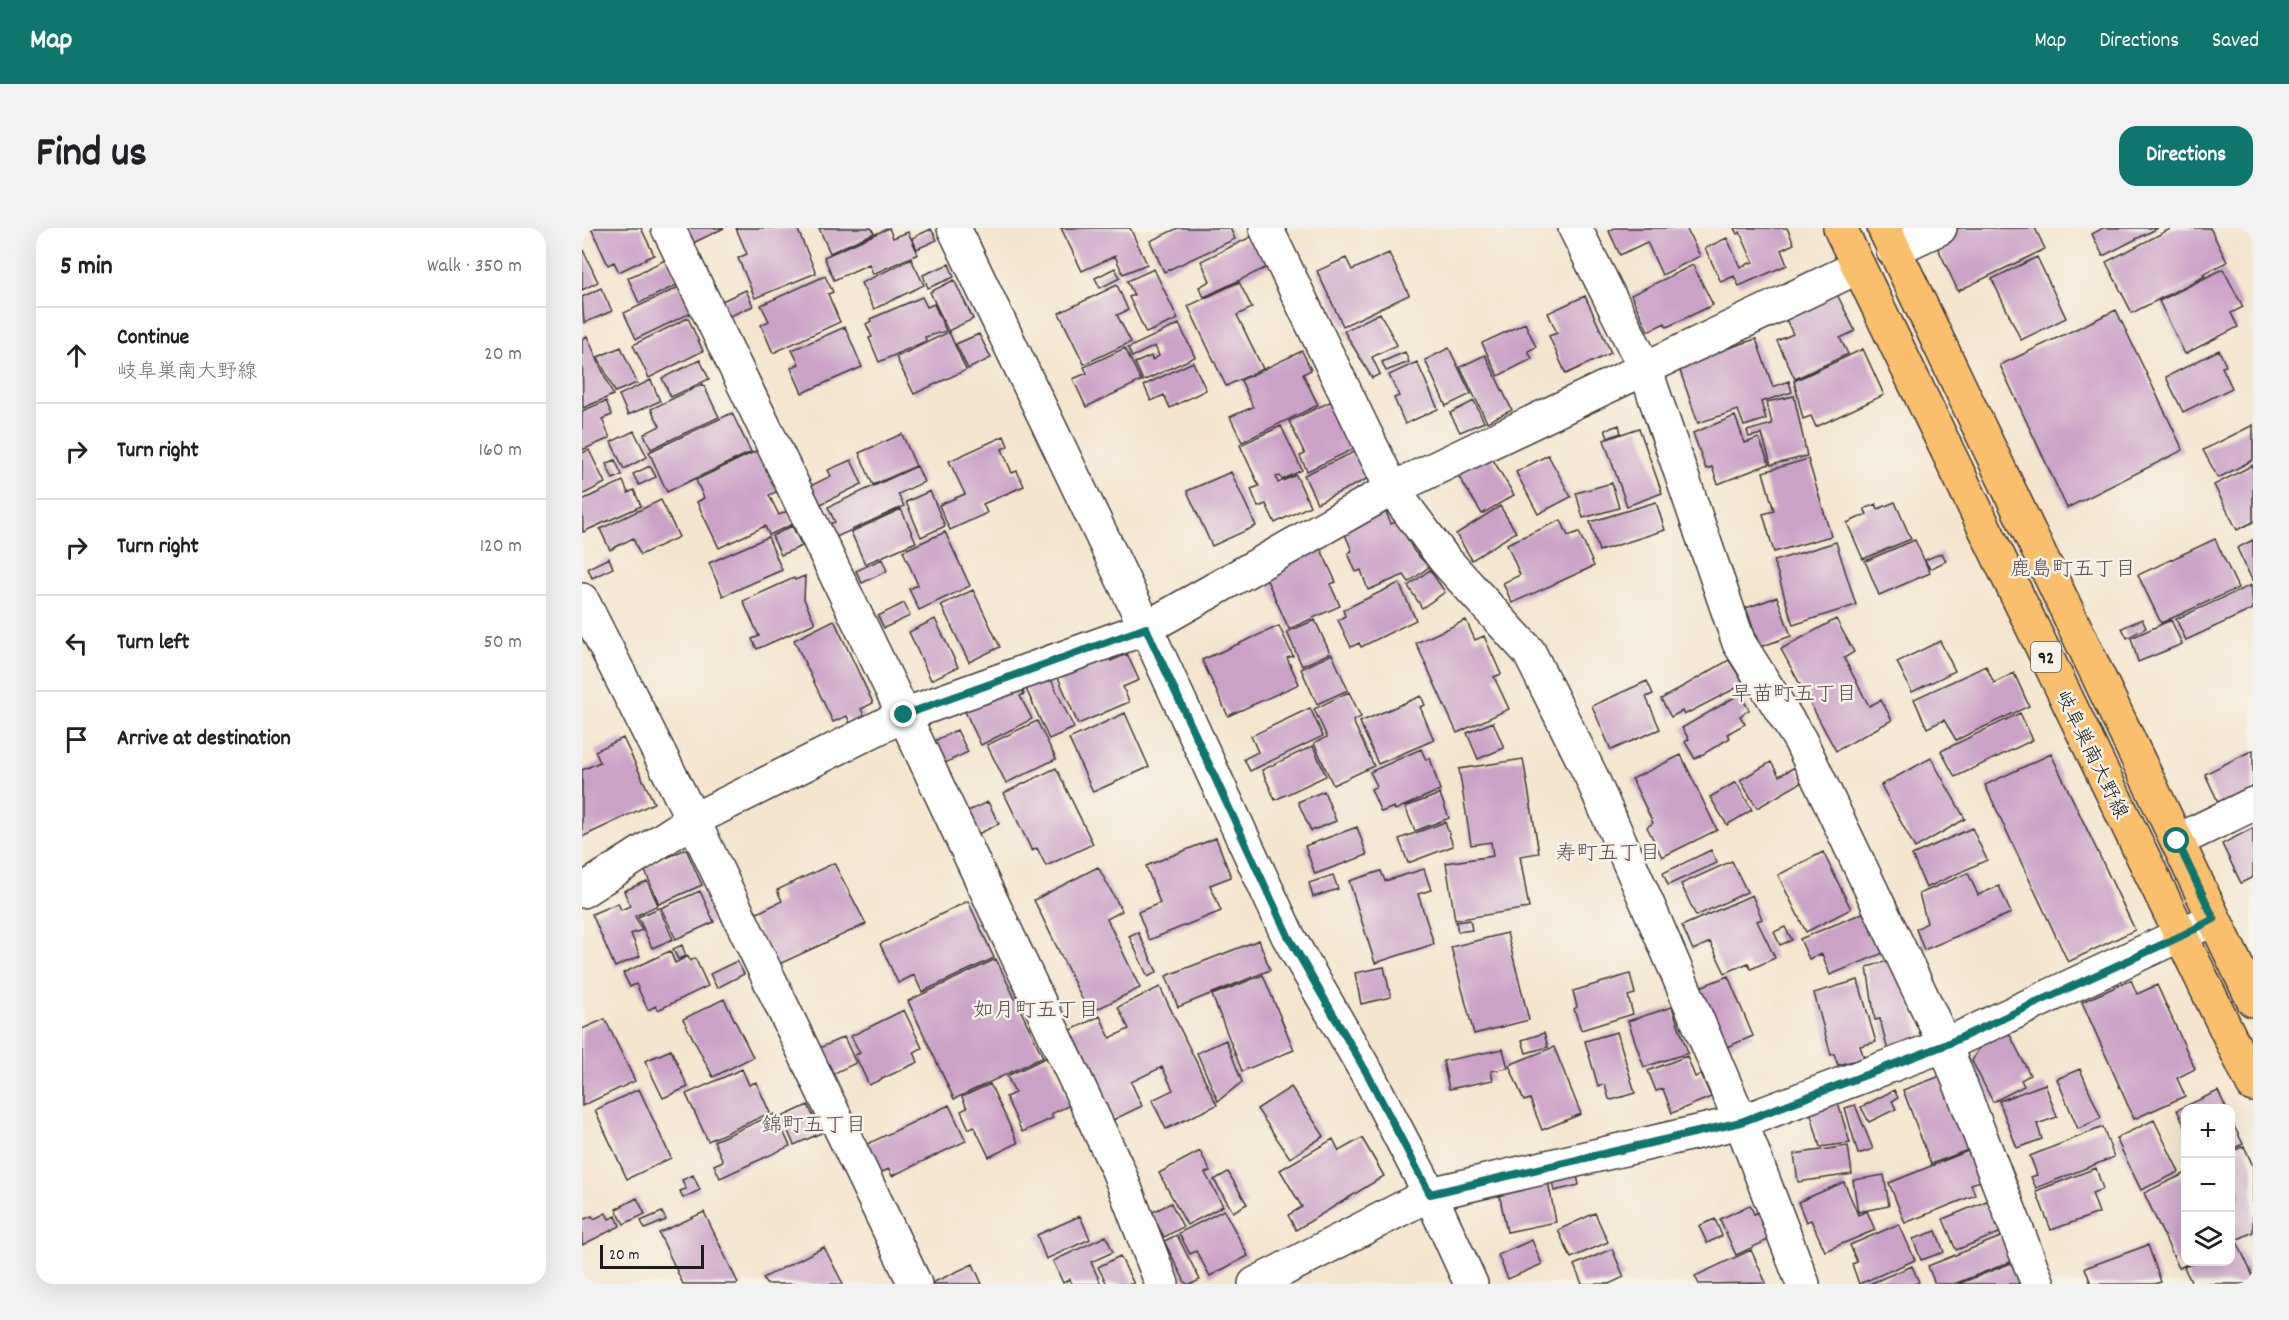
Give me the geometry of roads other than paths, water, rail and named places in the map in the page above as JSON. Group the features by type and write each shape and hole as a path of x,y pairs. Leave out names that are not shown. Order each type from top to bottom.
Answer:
{"main road":[{"name":"岐阜巣南大野線","path":"1840,228 2253,1085"},
{"name":"岐阜巣南大野線","path":"1888,239 2253,1000"}],"street":[{"path":"668,228 904,715 1118,1170 1162,1284"},
{"path":"954,228 1146,628 1288,936 1368,1075 1430,1194 1471,1284"},
{"path":"1266,228 1392,489 1445,560 1529,652 1591,776 1741,1122 1803,1284"},
{"path":"1575,228 1644,368 1739,643 1800,740 1945,1045 2038,1284"},
{"path":"1888,239 1940,228"},
{"path":"582,891 693,820 904,715 1146,628 1392,489 1858,267"},
{"path":"582,600 693,820 915,1284"},
{"path":"2177,841 2253,804"},
{"path":"1255,1284 1430,1194 1741,1122 1945,1045 2214,919"}],"district":[{"name":"鹿島町五丁目","path":"2073,568"},
{"name":"早苗町五丁目","path":"1794,693"},
{"name":"寿町五丁目","path":"1608,852"},
{"name":"如月町五丁目","path":"1036,1009"},
{"name":"錦町五丁目","path":"814,1124"}]}
